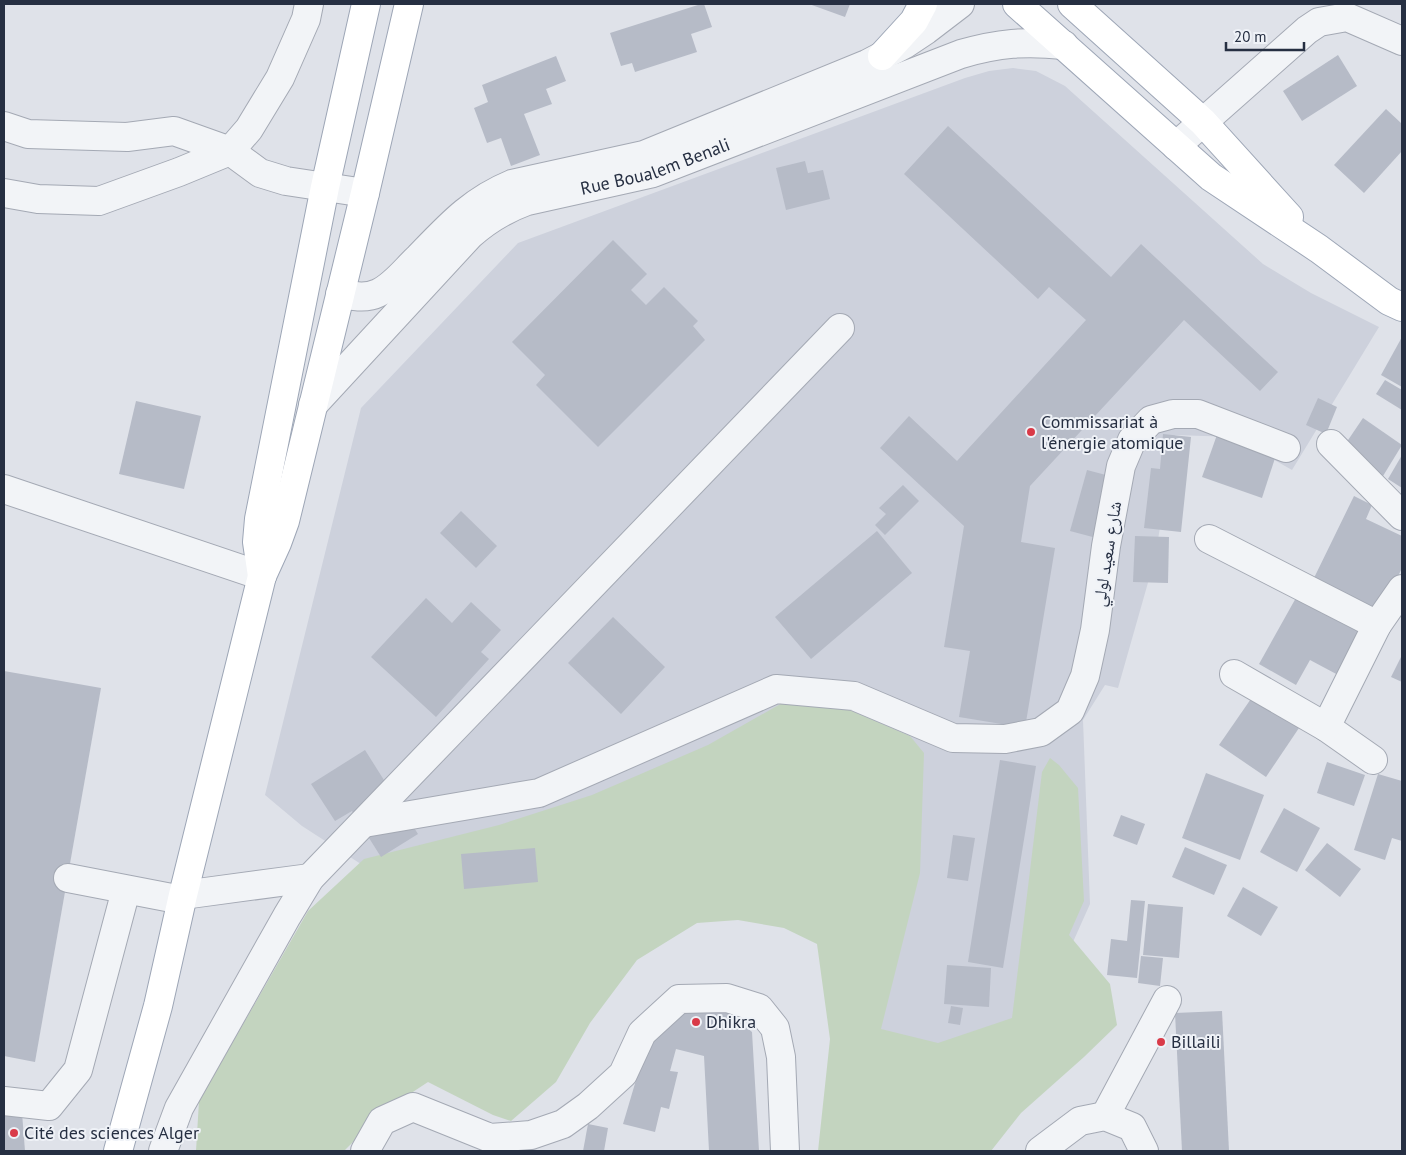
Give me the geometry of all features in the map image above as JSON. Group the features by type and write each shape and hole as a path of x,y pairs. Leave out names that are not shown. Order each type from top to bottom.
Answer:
{"main road":[{"path":"262,576 257,542 259,519 325,186 366,4"},
{"path":"123,1148 182,898 262,576 286,521 409,4"},
{"path":"882,56 914,21 923,4"},
{"path":"1017,4 1211,177 1319,249 1390,301 1402,307"},
{"path":"1072,4 1198,118 1319,249"}],"street":[{"path":"4,193 38,199 98,201 179,172 230,151 249,129 280,78 306,19 309,4"},
{"path":"340,294 357,297 367,296 387,288 465,211 496,191 512,184 644,155 868,64 926,30 960,4"},
{"path":"1198,118 1306,12 1324,5 1337,4"},
{"path":"1348,4 1402,28"},
{"path":"1170,141 1319,22 1347,17 1402,41"},
{"name":"Rue Boualem Benali","path":"313,405 470,235 511,206 653,173 962,54 986,47 1038,42 1064,46"},
{"path":"4,126 28,134 127,137 174,131 230,151 260,173 286,181 365,193"},
{"path":"163,1151 179,1108 310,878 840,328"},
{"name":"شارع سعيد لولي","path":"364,823 538,793 776,689 854,696 953,738 1005,739 1041,732 1070,711 1085,676 1093,639 1106,546 1121,466 1132,440 1151,420 1173,414 1198,414 1286,448"},
{"path":"1331,444 1402,516"},
{"path":"4,489 262,576"},
{"path":"1208,539 1377,625"},
{"path":"1326,727 1377,625 1402,589"},
{"path":"1234,674 1326,727 1373,760"},
{"path":"68,878 126,890 182,898 310,878"},
{"path":"4,1101 49,1106 78,1070 126,890"},
{"path":"365,1151 382,1121 413,1107 490,1138 531,1135 563,1124 588,1106 623,1074 642,1033 679,999 727,998 759,1008 775,1028 781,1057 785,1151"},
{"path":"1105,1116 1167,1000"},
{"path":"1040,1151 1080,1121 1105,1116 1132,1127 1144,1151"}],"shaded area":[{"path":"1013,68 1036,71 1065,86 1263,264 1311,293 1379,327 1292,470 1234,437 1175,435 1155,558 1118,688 1105,685 1083,720 1090,904 1034,1029 942,1151 822,929 364,866 302,826 265,795 361,408 518,243 965,78 989,71"}],"green space":[{"path":"784,702 836,704 910,736 924,753 920,873 881,1029 938,1043 1012,1018 1042,772 1050,758 1059,765 1078,788 1084,901 1069,935 1110,984 1117,1025 1021,1113 991,1151 818,1151 830,1039 817,944 784,928 738,920 697,923 637,960 590,1023 556,1082 511,1121 493,1115 428,1082 384,1111 344,1151 196,1151 199,1101 308,911 364,859 499,825 592,795 708,745"}],"building":[{"path":"704,4 712,27 691,34 697,52 635,72 632,63 621,66 610,33"},
{"path":"809,4 850,4 845,17"},
{"path":"1338,55 1357,86 1302,121 1283,91"},
{"path":"556,56 566,81 546,89 552,104 524,114 540,155 511,166 501,138 487,143 474,108 488,102 482,85"},
{"path":"1386,109 1402,124 1402,151 1364,193 1334,165"},
{"name":"Commissariat à l'énergie atomique","path":"948,126 1111,277 1141,244 1278,372 1260,391 1184,320 1030,486 1021,542 1055,548 1025,728 959,717 970,651 944,647 964,526 880,448 909,416 957,461 1086,320 1049,287 1038,299 904,174"},
{"path":"805,161 808,173 823,170 830,199 786,210 776,168"},
{"path":"613,240 647,274 631,290 646,305 664,287 698,321 693,326 705,340 598,447 536,385 545,375 512,342"},
{"path":"1402,337 1402,387 1381,375"},
{"path":"1385,380 1402,390 1402,410 1376,394"},
{"path":"1318,398 1337,407 1326,434 1306,425"},
{"path":"136,401 201,416 184,489 119,474"},
{"path":"1363,418 1402,445 1383,476 1342,449"},
{"path":"1218,432 1277,452 1262,498 1202,477"},
{"path":"1163,434 1191,437 1181,532 1144,528 1151,468 1160,469"},
{"path":"1402,455 1402,488 1388,479"},
{"path":"1087,470 1121,479 1104,540 1070,531"},
{"path":"903,485 919,501 885,535 875,525 886,514 879,508"},
{"path":"1354,496 1372,505 1366,519 1402,536 1402,568 1380,613 1313,580"},
{"path":"461,511 497,546 476,568 440,533"},
{"path":"877,531 912,573 811,659 775,617"},
{"path":"1135,536 1169,537 1168,583 1133,582"},
{"path":"1297,596 1363,633 1340,676 1310,660 1296,685 1259,664"},
{"path":"426,598 452,623 471,602 501,630 481,652 489,659 436,717 371,657"},
{"path":"613,617 665,667 621,714 568,663"},
{"path":"1402,655 1402,682 1391,677"},
{"path":"4,671 101,688 35,1062 4,1056"},
{"path":"1255,693 1301,725 1266,777 1219,745"},
{"path":"365,750 418,834 381,857 352,811 335,821 311,784"},
{"path":"1000,760 1036,766 1003,968 968,962"},
{"path":"1327,762 1365,775 1354,806 1317,793"},
{"path":"1206,773 1264,795 1240,860 1182,838"},
{"path":"1378,774 1402,781 1402,841 1392,838 1385,860 1354,850"},
{"path":"1284,808 1320,828 1297,872 1260,852"},
{"path":"1121,815 1145,824 1137,845 1113,836"},
{"path":"953,835 975,838 968,881 947,878"},
{"path":"1327,843 1361,869 1340,897 1305,870"},
{"path":"1185,847 1227,865 1214,895 1172,877"},
{"path":"535,848 538,882 464,889 461,854"},
{"path":"1243,887 1278,907 1261,936 1227,916"},
{"path":"1131,900 1145,901 1137,978 1107,975 1111,939 1127,941"},
{"path":"1148,904 1183,907 1179,958 1143,955"},
{"path":"1141,956 1163,958 1160,986 1138,983"},
{"path":"947,965 991,968 989,1007 944,1004"},
{"path":"951,1006 963,1008 960,1025 948,1023"},
{"path":"682,1008 723,1008 752,1032 759,1151 709,1151 704,1056 676,1049 670,1071 678,1072 669,1109 661,1107 655,1132 623,1124 647,1043"},
{"path":"1222,1011 1229,1151 1182,1151 1175,1013"},
{"name":"Cité des sciences Alger","path":"22,1113 25,1151 4,1151 4,1114"},
{"path":"588,1124 608,1128 604,1151 583,1151"},
{"path":"487,1141 537,1150 537,1151 485,1151"}],"place":[{"name":"Commissariat à l'énergie atomique","path":"1031,432"},
{"name":"Dhikra","path":"696,1022"},
{"name":"Billaili","path":"1161,1042"},
{"name":"Cité des sciences Alger","path":"14,1133"}]}
